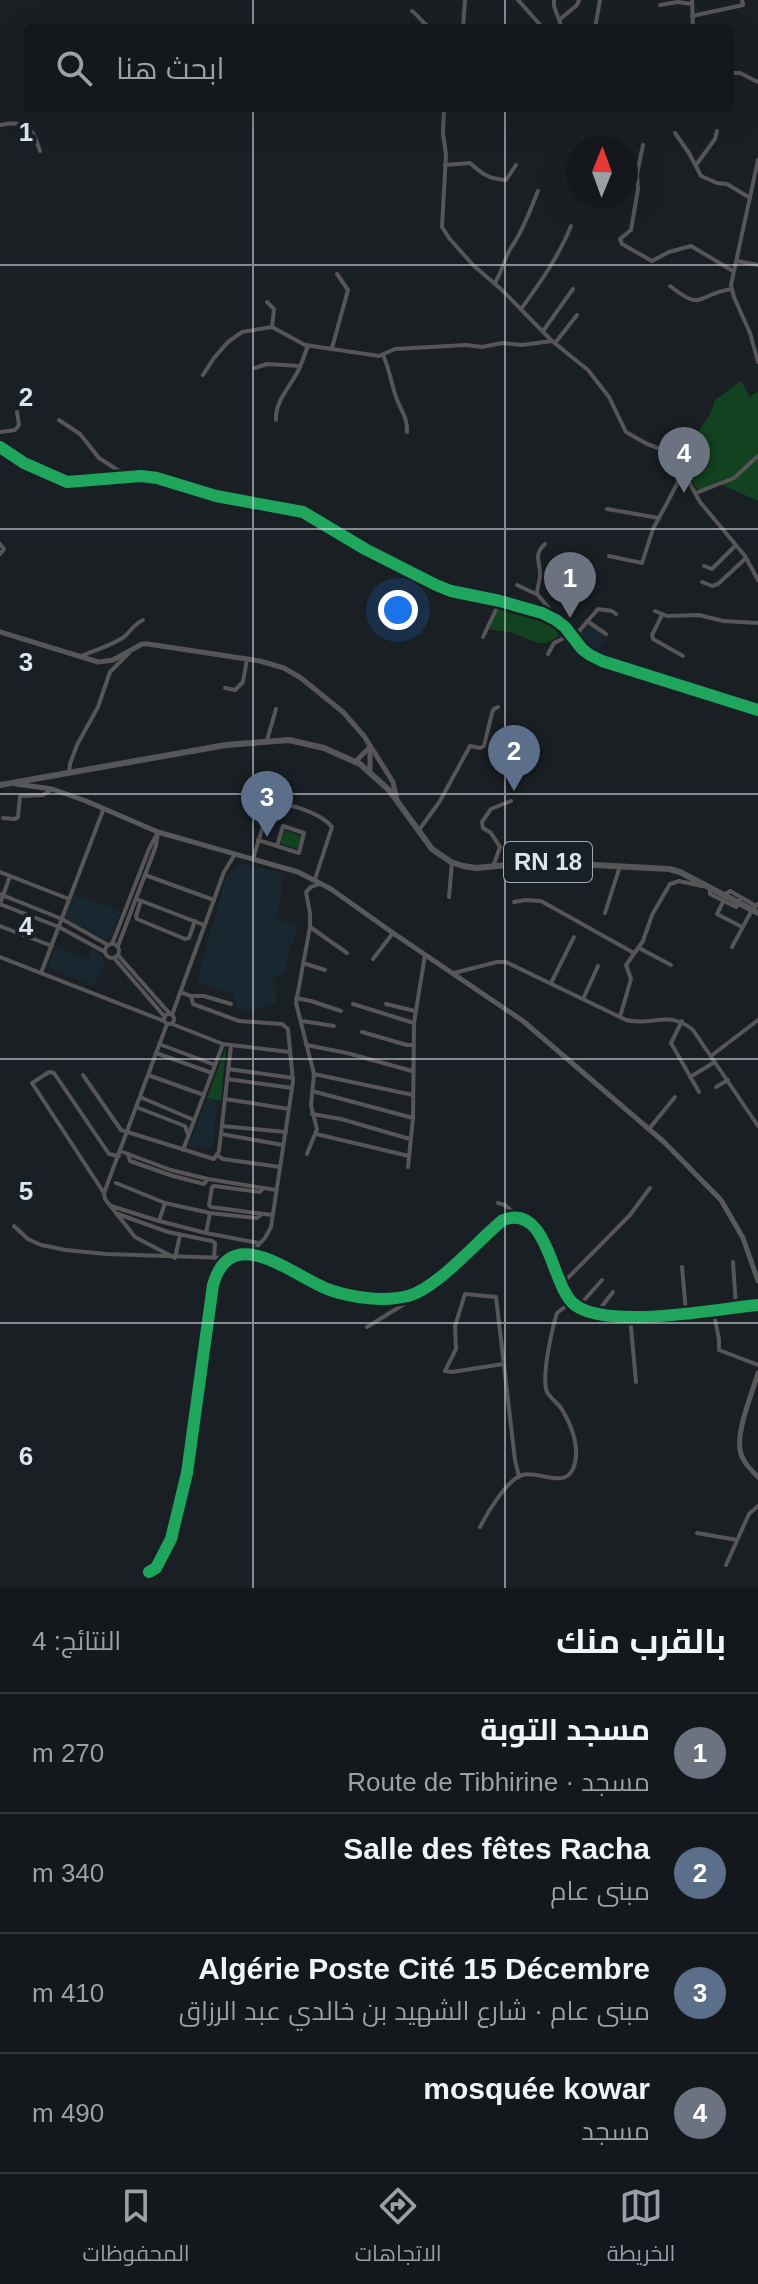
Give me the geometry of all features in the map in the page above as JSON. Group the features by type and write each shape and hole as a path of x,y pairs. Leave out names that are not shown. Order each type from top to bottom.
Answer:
{"main road":[{"path":"0,785 226,745 267,740 307,743 355,762 370,772 397,800 432,849 452,862"},
{"path":"13,784 52,789 158,832 318,881 523,1021 616,1098 721,1200 743,1238 758,1281"},
{"name":"RN 18","path":"452,862 476,868 538,862 669,869 680,872 724,899 740,900 756,908"},
{"path":"758,1373 744,1418 740,1449 747,1465 758,1477"}],"street":[{"path":"463,24 465,0"},
{"path":"518,0 539,24"},
{"path":"554,0 560,24"},
{"path":"559,20 579,0"},
{"path":"596,24 600,0"},
{"path":"692,16 743,5 742,0"},
{"path":"660,5 692,2 693,24"},
{"path":"412,11 424,24"},
{"path":"734,73 758,82"},
{"path":"444,112 442,227 473,265 553,342 588,370 609,397 626,432 666,451 685,474 707,510 746,558 758,580"},
{"path":"0,123 20,124 34,131 40,151"},
{"path":"696,165 715,139 717,131"},
{"path":"675,133 701,176 727,184 750,198"},
{"path":"643,145 631,230 620,239 622,244 652,261 691,246 733,271"},
{"path":"758,160 733,271 732,289 758,362"},
{"path":"445,165 470,163 488,178 506,180 516,165"},
{"path":"494,284 520,236 538,191"},
{"path":"521,309 545,276 571,226"},
{"path":"736,260 758,265"},
{"path":"332,348 348,290 337,274"},
{"path":"670,286 694,302 732,289"},
{"path":"543,331 573,289"},
{"path":"267,302 274,309 272,327"},
{"path":"203,375 228,342 242,332 272,327 308,345 383,355 395,349 553,342 577,315"},
{"path":"276,420 281,399 308,345"},
{"path":"383,355 398,403 408,420 407,432"},
{"path":"255,368 267,364 300,366"},
{"path":"0,432 15,430 19,425 17,412"},
{"path":"59,420 80,434 99,458 128,476"},
{"path":"609,556 642,563 653,529 685,474 691,446"},
{"path":"0,447 59,480 78,482 128,476 157,478 216,496 303,512 365,549 436,585 552,618 565,627 590,655 602,661 758,710"},
{"path":"696,493 734,478 758,456"},
{"path":"607,509 659,518"},
{"path":"0,544 4,549 0,554"},
{"path":"537,594 541,573 537,555 545,544"},
{"path":"704,566 712,569 736,545"},
{"path":"702,582 715,586 746,558"},
{"path":"517,585 537,594 548,607 552,618"},
{"path":"483,637 500,601"},
{"path":"548,654 554,643 573,636 598,609 616,614"},
{"path":"655,611 667,616 706,616 723,621 758,623"},
{"path":"662,615 653,639 683,656"},
{"path":"81,656 112,645 125,636 135,623 143,620"},
{"path":"587,621 606,634"},
{"path":"0,632 98,662 106,663 142,644 247,659 284,668 343,712 378,757 393,782 397,800"},
{"path":"69,773 77,745 98,707 110,672 132,650"},
{"path":"225,688 235,690 243,682 247,659"},
{"path":"419,831 440,801 470,746 484,746 492,713 498,707"},
{"path":"267,740 276,709"},
{"path":"355,762 370,746"},
{"path":"370,746 370,772"},
{"path":"370,772 378,757"},
{"path":"0,777 13,784"},
{"path":"3,818 18,817 20,796 43,795 52,789"},
{"path":"493,867 500,847 491,833 483,828 482,822 491,809 511,801"},
{"path":"253,859 269,807 273,804 317,814 332,827 318,881 306,892 310,927 296,998 314,1074 312,1114 316,1121 316,1134 307,1154"},
{"path":"41,973 104,808"},
{"path":"258,840 299,853 304,833 283,826 277,846"},
{"path":"158,832 145,875 137,919 185,939 189,938 195,921"},
{"path":"105,952 158,832"},
{"path":"104,1193 224,872 235,854"},
{"path":"449,897 452,862"},
{"path":"605,913 620,866"},
{"path":"0,872 69,899"},
{"path":"145,875 214,900"},
{"path":"10,876 0,904 59,927 109,957 116,956"},
{"path":"620,1017 631,979 626,965 639,948 652,915 670,884 679,881 711,889"},
{"path":"2,895 118,946"},
{"path":"724,899 717,914 743,927"},
{"path":"139,900 204,925"},
{"path":"116,956 139,900"},
{"path":"514,902 541,901 634,953"},
{"path":"732,947 756,908"},
{"path":"0,926 52,946"},
{"path":"310,927 347,953"},
{"path":"373,959 393,933"},
{"path":"551,983 574,937"},
{"path":"639,948 671,965"},
{"path":"408,1167 413,1118 414,1023 425,955"},
{"path":"116,956 168,1019"},
{"path":"0,957 168,1019 223,1044 289,1052"},
{"path":"454,974 506,962 636,1023 682,1021 693,1030 758,1126"},
{"path":"303,963 325,970"},
{"path":"583,999 598,966"},
{"path":"180,992 231,1004"},
{"path":"191,996 193,1004 239,1021 282,1024 288,1029 293,1078 271,1227 249,1255"},
{"path":"296,998 341,1011"},
{"path":"353,1004 414,1023"},
{"path":"386,1004 415,1011"},
{"path":"302,1021 334,1026"},
{"path":"682,1021 671,1043 699,1092"},
{"path":"711,1056 758,1021"},
{"path":"362,1032 414,1045"},
{"path":"159,1044 215,1065"},
{"path":"183,1150 223,1044"},
{"path":"306,1045 413,1071"},
{"path":"83,1075 121,1130 214,1159 219,1151 231,1046"},
{"path":"156,1053 212,1073"},
{"path":"690,1077 715,1062"},
{"path":"228,1069 293,1078"},
{"path":"175,1258 135,1237 105,1199 32,1083 49,1072 54,1073 109,1154 128,1154 130,1161 204,1184 208,1179 277,1190"},
{"path":"314,1074 413,1095"},
{"path":"148,1075 204,1095"},
{"path":"227,1079 292,1088"},
{"path":"716,1087 728,1080"},
{"path":"312,1091 413,1118"},
{"path":"140,1097 194,1120"},
{"path":"649,1129 675,1097"},
{"path":"225,1099 289,1109"},
{"path":"136,1107 185,1126 189,1135"},
{"path":"312,1114 410,1139"},
{"path":"222,1126 286,1132"},
{"path":"237,1136 238,1129"},
{"path":"221,1134 283,1145"},
{"path":"316,1134 409,1156"},
{"path":"217,1155 223,1159 280,1167"},
{"path":"116,1183 165,1203 210,1213 257,1218 262,1214"},
{"path":"263,1188 260,1192 214,1186 209,1205 273,1215"},
{"path":"561,1285 630,1215 650,1188"},
{"path":"159,1221 165,1203"},
{"path":"498,1203 530,1224 544,1241 561,1285 571,1302 578,1307 596,1314 630,1317 758,1305"},
{"path":"110,1206 206,1233 260,1243"},
{"path":"116,1213 180,1235 215,1243 214,1258"},
{"path":"206,1233 210,1213"},
{"path":"14,1226 23,1236 54,1248 175,1258 249,1255 274,1260 321,1286 344,1294 392,1298 427,1287 503,1220 521,1219"},
{"path":"175,1258 180,1235"},
{"path":"149,1572 156,1568 171,1539 189,1464 213,1285 216,1273 230,1258"},
{"path":"733,1262 736,1307"},
{"path":"682,1267 686,1313"},
{"path":"578,1307 602,1280"},
{"path":"367,1327 414,1298 418,1292"},
{"path":"596,1314 613,1292"},
{"path":"503,1364 445,1371 456,1349 455,1326 465,1294 496,1297 519,1477"},
{"path":"480,1527 497,1499 519,1477 534,1474 563,1478 569,1476 574,1467 576,1442 563,1411 548,1394 545,1381 557,1313 571,1302"},
{"path":"713,1310 719,1350 758,1365"},
{"path":"630,1317 636,1382"},
{"path":"726,1565 749,1514 758,1506"},
{"path":"697,1533 737,1540"}],"shaded area":[{"path":"588,624 607,637 598,653 577,637"},
{"path":"240,863 285,874 276,920 297,926 284,974 272,979 276,1003 246,1012 244,1009 239,1011 233,992 197,982 226,877"},
{"path":"72,895 120,911 112,937 105,939 67,919 65,914"},
{"path":"56,946 87,960 92,950 99,953 105,963 93,986 50,968 48,963"},
{"path":"207,1099 216,1101 217,1110 212,1149 189,1146"}],"green space":[{"path":"741,381 750,397 758,391 758,501 718,483 698,491 687,473 693,440 715,400"},
{"path":"502,605 555,623 559,636 542,643 488,629"},
{"path":"285,830 302,836 298,849 280,843"},
{"path":"225,1050 221,1101 207,1098"}],"cycle path":[{"path":"0,447 24,463 67,482 141,476 157,478 216,496 303,512 365,549 436,585 542,613 565,627 582,649 602,661 758,710"},
{"path":"149,1572 156,1568 171,1539 187,1473 213,1285 222,1266 234,1256 249,1254 266,1258 339,1293 369,1298 399,1298 432,1284 503,1220 518,1218 530,1223 540,1235 567,1296 575,1305 591,1312 612,1316 664,1316 758,1305"}],"place":[{"name":"mosquée kowar","path":"684,493"},
{"name":"مسجد التوبة","path":"570,618"},
{"name":"Salle des fêtes Racha","path":"514,791"},
{"name":"Algérie Poste Cité 15 Décembre","path":"267,837"}]}
